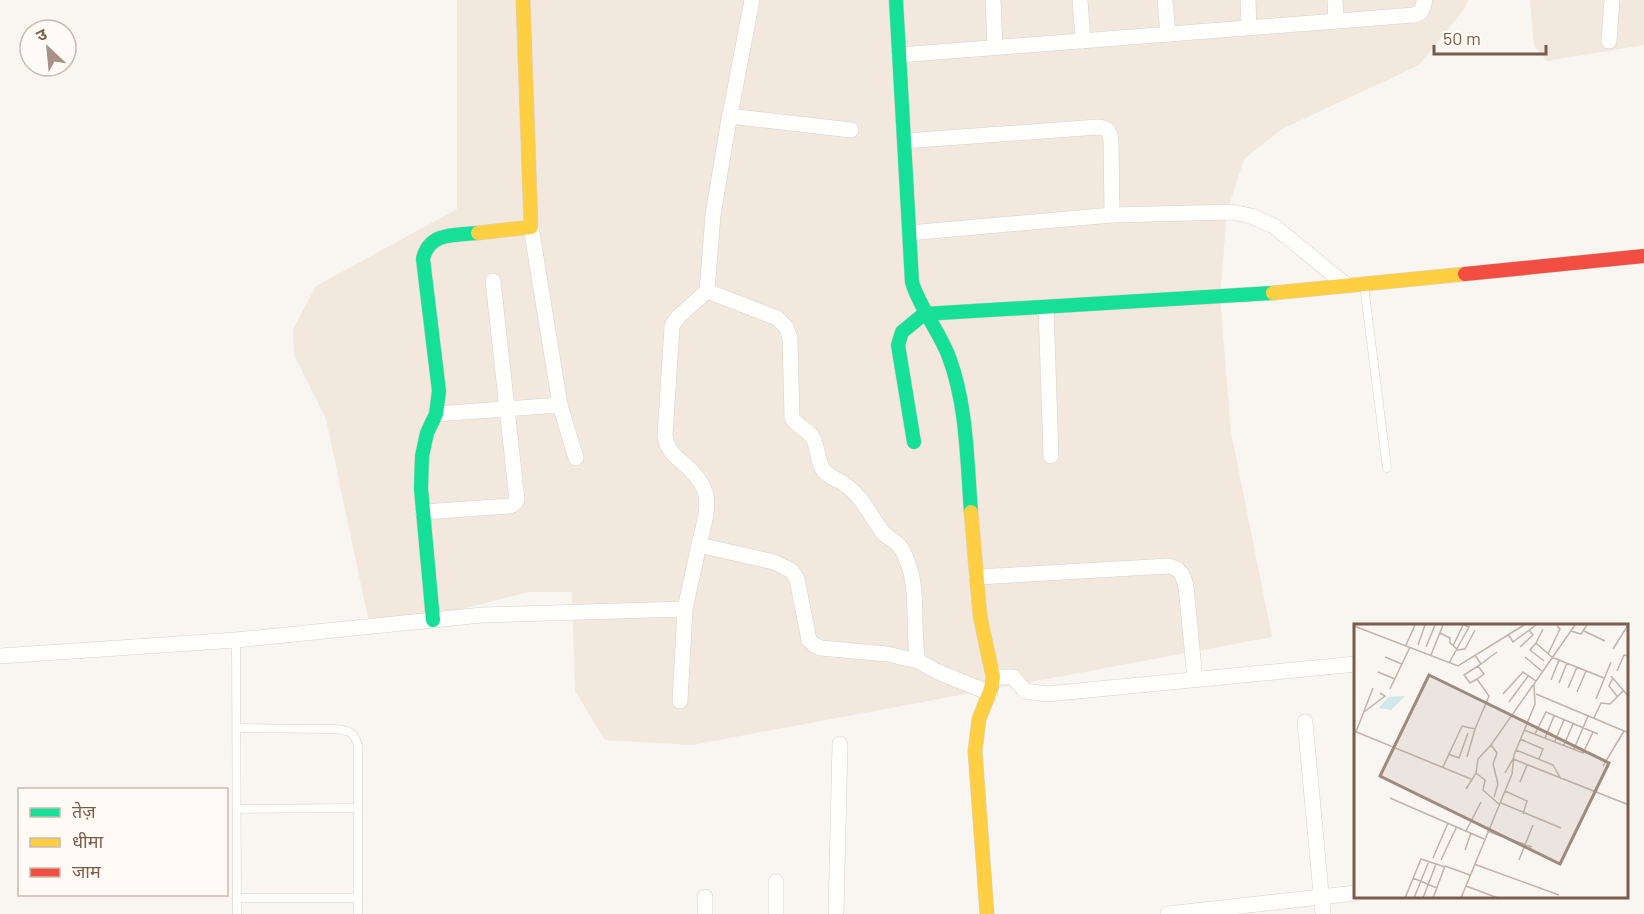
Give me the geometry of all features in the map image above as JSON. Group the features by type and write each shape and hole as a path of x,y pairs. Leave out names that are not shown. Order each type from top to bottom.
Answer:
{"street":[{"path":"523,0 531,227 560,405 576,458"},
{"path":"680,700 685,609 708,502 699,478 672,454 666,445 664,436 672,326 678,317 707,291 713,215 729,116 752,0"},
{"path":"896,0 912,282 915,296 924,314 944,344 953,367 959,395 964,423 980,616 993,677 990,693 982,708 977,727 975,751 987,914"},
{"path":"993,0 995,47"},
{"path":"1080,0 1083,40"},
{"path":"1165,0 1168,34"},
{"path":"1248,0 1249,28"},
{"path":"1335,0 1336,21"},
{"path":"899,55 1414,15 1421,12 1425,0"},
{"path":"1609,40 1612,0"},
{"path":"729,116 851,130"},
{"path":"904,141 1086,127 1106,128 1110,132 1111,141 1112,215"},
{"path":"909,233 1112,215 1232,212 1251,216 1274,226 1346,285"},
{"path":"433,620 421,489 422,456 427,433 436,414 439,390 423,264 424,253 430,243 438,237 531,227"},
{"path":"914,442 898,345 902,333 924,314 1238,296 1644,256"},
{"path":"423,512 514,504 516,493 493,281"},
{"path":"707,291 777,318 786,327 790,338 792,417 795,423 810,434 824,470 848,486 866,506 881,531 902,549 914,589 915,646 918,661"},
{"path":"1046,307 1052,456"},
{"path":"436,414 560,405"},
{"path":"699,545 774,562 792,571 797,579 809,640 814,645 821,648 887,654 918,661 938,672 990,693"},
{"path":"977,577 1169,566 1177,568 1183,574 1186,586 1195,680"},
{"path":"0,656 236,640 482,615 685,609"},
{"path":"993,677 1013,677 1025,691 1047,694 1354,664"},
{"path":"1305,722 1323,914"},
{"path":"836,914 840,744"},
{"path":"776,882 776,914"},
{"path":"1168,914 1354,893"},
{"path":"705,897 705,914"}],"lane":[{"path":"1364,283 1387,468"},
{"path":"236,640 237,914"},
{"path":"237,728 349,730 356,737 358,746 358,914"},
{"path":"237,809 358,808"},
{"path":"237,898 358,898"}],"shaded area":[{"path":"457,0 1468,0 1465,8 1419,65 1282,129 1244,159 1227,212 1220,297 1231,432 1272,637 692,745 605,740 575,691 572,592 529,592 371,632 326,419 294,355 293,329 316,286 457,209"},
{"path":"1530,0 1644,0 1644,45 1547,61 1534,46"}],"traffic: fast":[{"path":"896,0 912,282 945,347 955,375 963,414 971,512"},
{"path":"433,620 421,489 422,456 427,433 436,414 439,391 423,259 426,250 437,239 478,233"},
{"path":"914,442 898,345 902,332 924,314 1273,293"}],"traffic: slow":[{"path":"478,233 531,227 523,0"},
{"path":"1273,293 1465,274"},
{"path":"971,512 980,616 993,677 991,689 979,719 975,751 987,914"}],"traffic: jam":[{"path":"1465,274 1644,256"}]}
